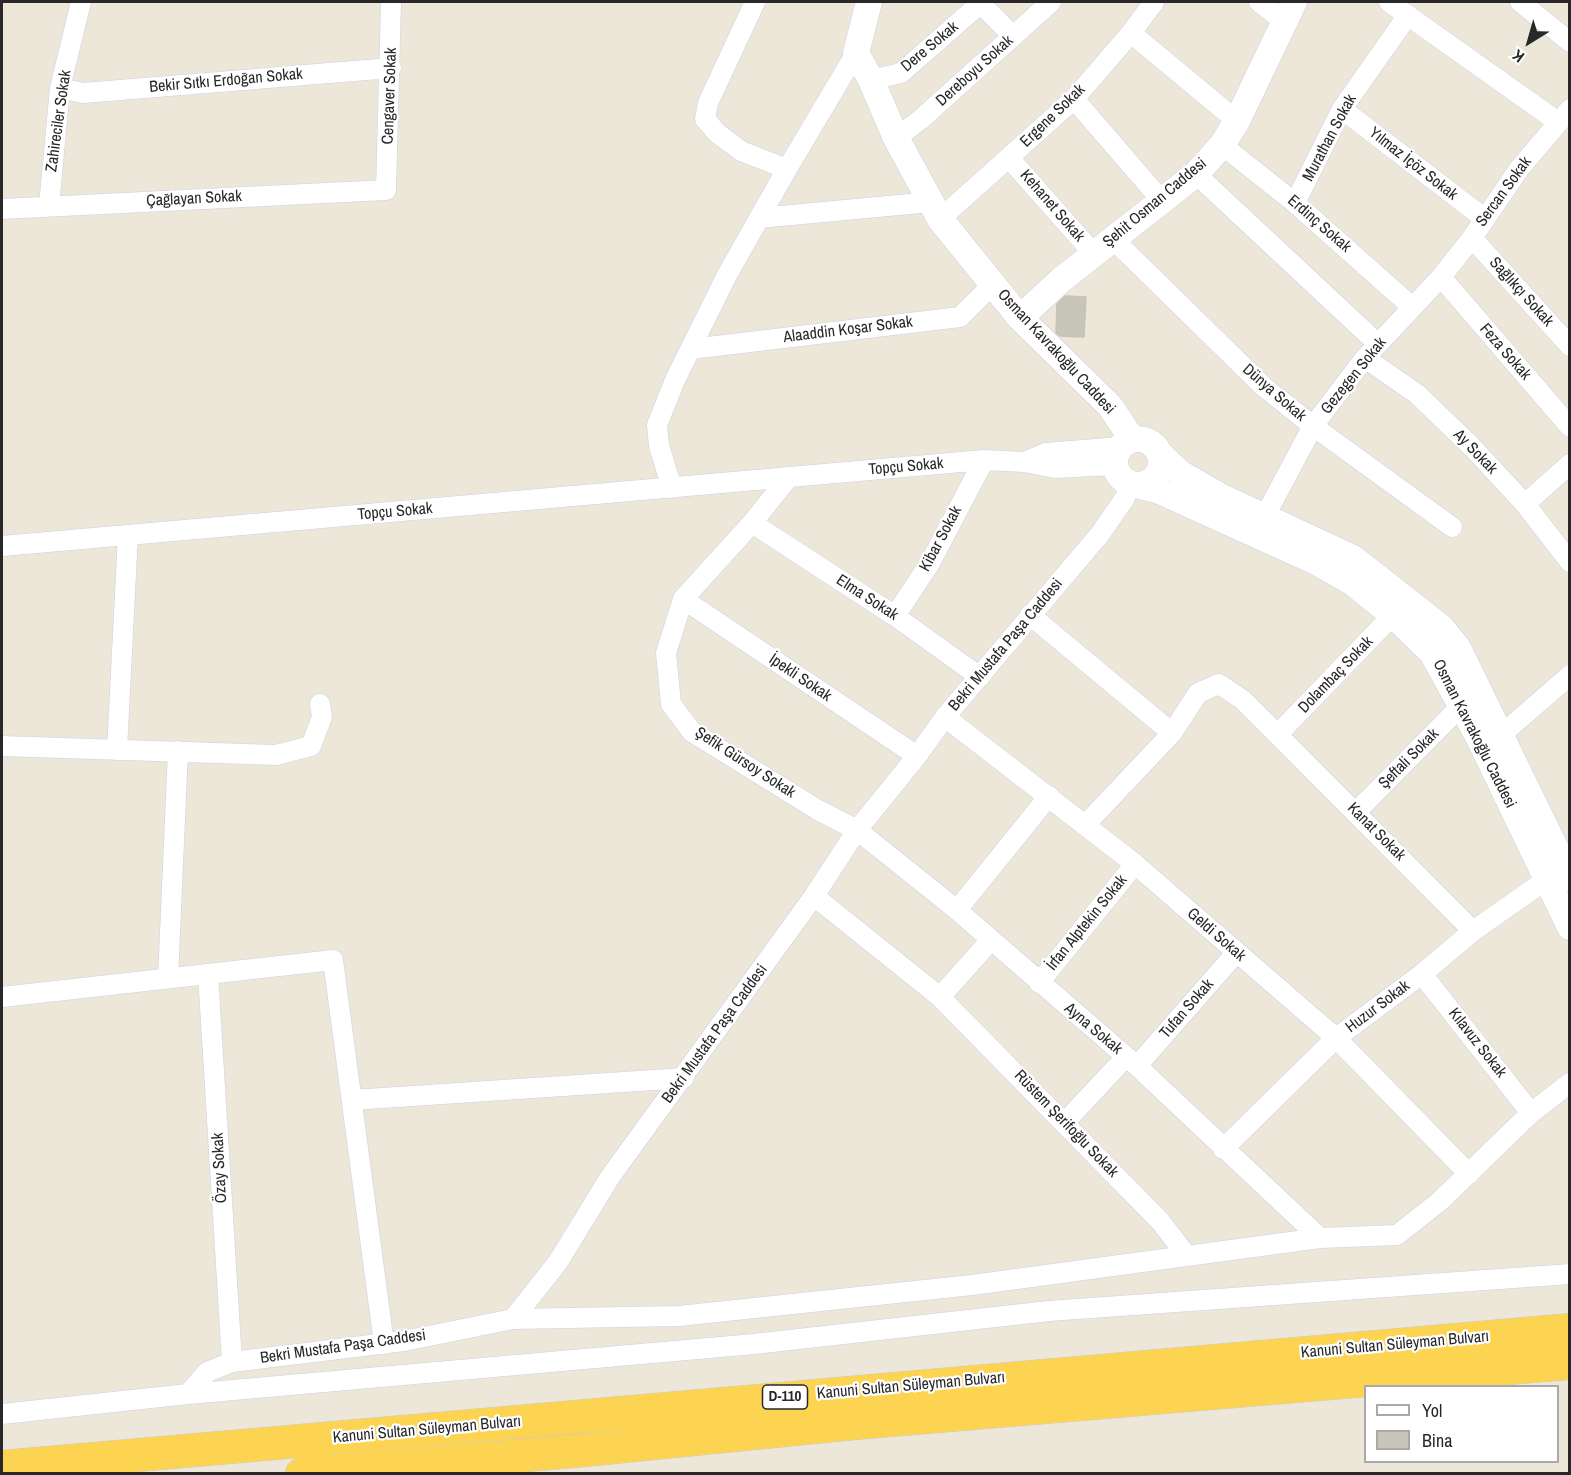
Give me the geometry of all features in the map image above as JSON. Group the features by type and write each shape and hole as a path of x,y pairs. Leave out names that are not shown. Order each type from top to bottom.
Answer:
{"highway":[{"name":"Kanuni Sultan Süleyman Bulvarı","path":"2,1467 1569,1329"},
{"name":"Kanuni Sultan Süleyman Bulvarı","path":"302,1473 376,1470 855,1423 1569,1363"}],"street":[{"name":"Zahireciler Sokak","path":"49,206 60,88 81,2"},
{"name":"Cengaver Sokak","path":"386,190 391,2"},
{"path":"755,2 708,103 705,119 717,133 741,151 787,169"},
{"path":"672,488 659,446 657,425 691,349 759,218 856,53 869,2"},
{"path":"981,2 1013,36"},
{"name":"Dere Sokak","path":"871,80 901,73 981,2"},
{"name":"Dereboyu Sokak","path":"896,138 920,120 1051,2"},
{"name":"Ergene Sokak","path":"935,211 1009,158 1074,99 1131,33 1154,2"},
{"path":"1259,2 1289,11"},
{"path":"1389,2 1564,116"},
{"path":"1520,2 1569,42"},
{"name":"Şehit Osman Caddesi","path":"1020,318 1103,247 1196,174 1222,145 1237,121 1289,11"},
{"name":"Murathan Sokak","path":"1295,203 1342,109 1408,15"},
{"path":"1131,33 1237,121"},
{"name":"Osman Kavrakoğlu Caddesi","path":"856,53 871,80 896,138 935,211 1020,318 1110,406 1127,464 1157,490 1316,562 1353,583 1393,615 1432,653 1558,879"},
{"name":"Bekir Sıtkı Erdoğan Sokak","path":"60,88 83,93 391,68"},
{"path":"1074,99 1162,201"},
{"name":"Yılmaz İçöz Sokak","path":"1342,109 1485,219"},
{"name":"Sercan Sokak","path":"1441,277 1472,238 1519,169 1564,116"},
{"name":"Erdinç Sokak","path":"1222,145 1295,203 1412,307"},
{"name":"Kehanet Sokak","path":"1009,158 1103,247"},
{"name":"Ay Sokak","path":"1196,174 1372,351 1473,448 1525,504 1569,561"},
{"name":"Çağlayan Sokak","path":"2,208 386,190"},
{"path":"759,218 935,211"},
{"name":"Sağlıkçı Sokak","path":"1472,238 1566,334"},
{"name":"Dünya Sokak","path":"1103,247 1264,387 1313,426 1452,527"},
{"name":"Gezegen Sokak","path":"1264,516 1313,426 1372,351 1441,277"},
{"name":"Feza Sokak","path":"1441,277 1569,427"},
{"name":"Alaaddin Koşar Sokak","path":"691,349 960,317 992,285"},
{"name":"Osman Kavrakoğlu Caddesi","path":"1127,464 1148,441 1180,473 1222,497 1353,558 1442,628 1458,648 1501,735 1558,879 1569,927"},
{"name":"Topçu Sokak","path":"2,546 984,460 1024,462 1046,453 1127,464"},
{"path":"1127,464 1154,480 1159,474 1160,454"},
{"name":"Kibar Sokak","path":"896,616 930,563 984,460"},
{"name":"Bekri Mustafa Paşa Caddesi","path":"188,1394 207,1372 232,1362 384,1344 513,1319 558,1262 610,1178 814,896 857,830 917,756 945,717 1100,534 1125,498 1127,464"},
{"path":"1525,504 1569,464"},
{"path":"683,599 752,523 788,478"},
{"name":"Elma Sokak","path":"752,523 896,616 980,677"},
{"path":"117,750 128,535"},
{"name":"İpekli Sokak","path":"683,599 917,756"},
{"name":"Şefik Gürsoy Sokak","path":"683,599 666,654 671,704 692,732 818,810 857,830"},
{"path":"1030,615 1172,733 1086,824"},
{"name":"Dolambaç Sokak","path":"1278,734 1393,615"},
{"path":"1501,735 1569,675"},
{"name":"Kanat Sokak","path":"1172,733 1198,693 1219,684 1243,700 1278,734 1473,931"},
{"path":"2,746 276,754 310,746 322,717 320,704"},
{"name":"Şeftali Sokak","path":"1356,812 1462,705"},
{"name":"Geldi Sokak","path":"945,717 1135,864 1336,1038 1469,1174"},
{"path":"168,978 178,751"},
{"path":"957,910 1050,796"},
{"name":"Ayna Sokak","path":"857,830 957,910 1132,1061 1320,1238"},
{"name":"İrfan Alptekin Sokak","path":"1039,983 1135,864"},
{"name":"Huzur Sokak","path":"1223,1149 1336,1038 1422,974 1473,931 1558,879"},
{"name":"Rüstem Şerifoğlu Sokak","path":"814,896 940,997 1160,1221 1187,1256"},
{"path":"940,997 991,940"},
{"name":"Tufan Sokak","path":"1065,1122 1132,1061 1236,953"},
{"path":"2,997 333,960 384,1344"},
{"name":"Özay Sokak","path":"208,974 232,1362"},
{"name":"Kılavuz Sokak","path":"1422,974 1531,1113"},
{"path":"352,1100 684,1078"},
{"path":"513,1319 679,1316 972,1285 1320,1238 1397,1235 1440,1201 1531,1113 1569,1083"},
{"path":"2,1414 188,1394 742,1345 1050,1311 1569,1274"}],"building":[{"path":"1065,296 1086,297 1084,337 1060,336 1056,333 1057,304"}]}
